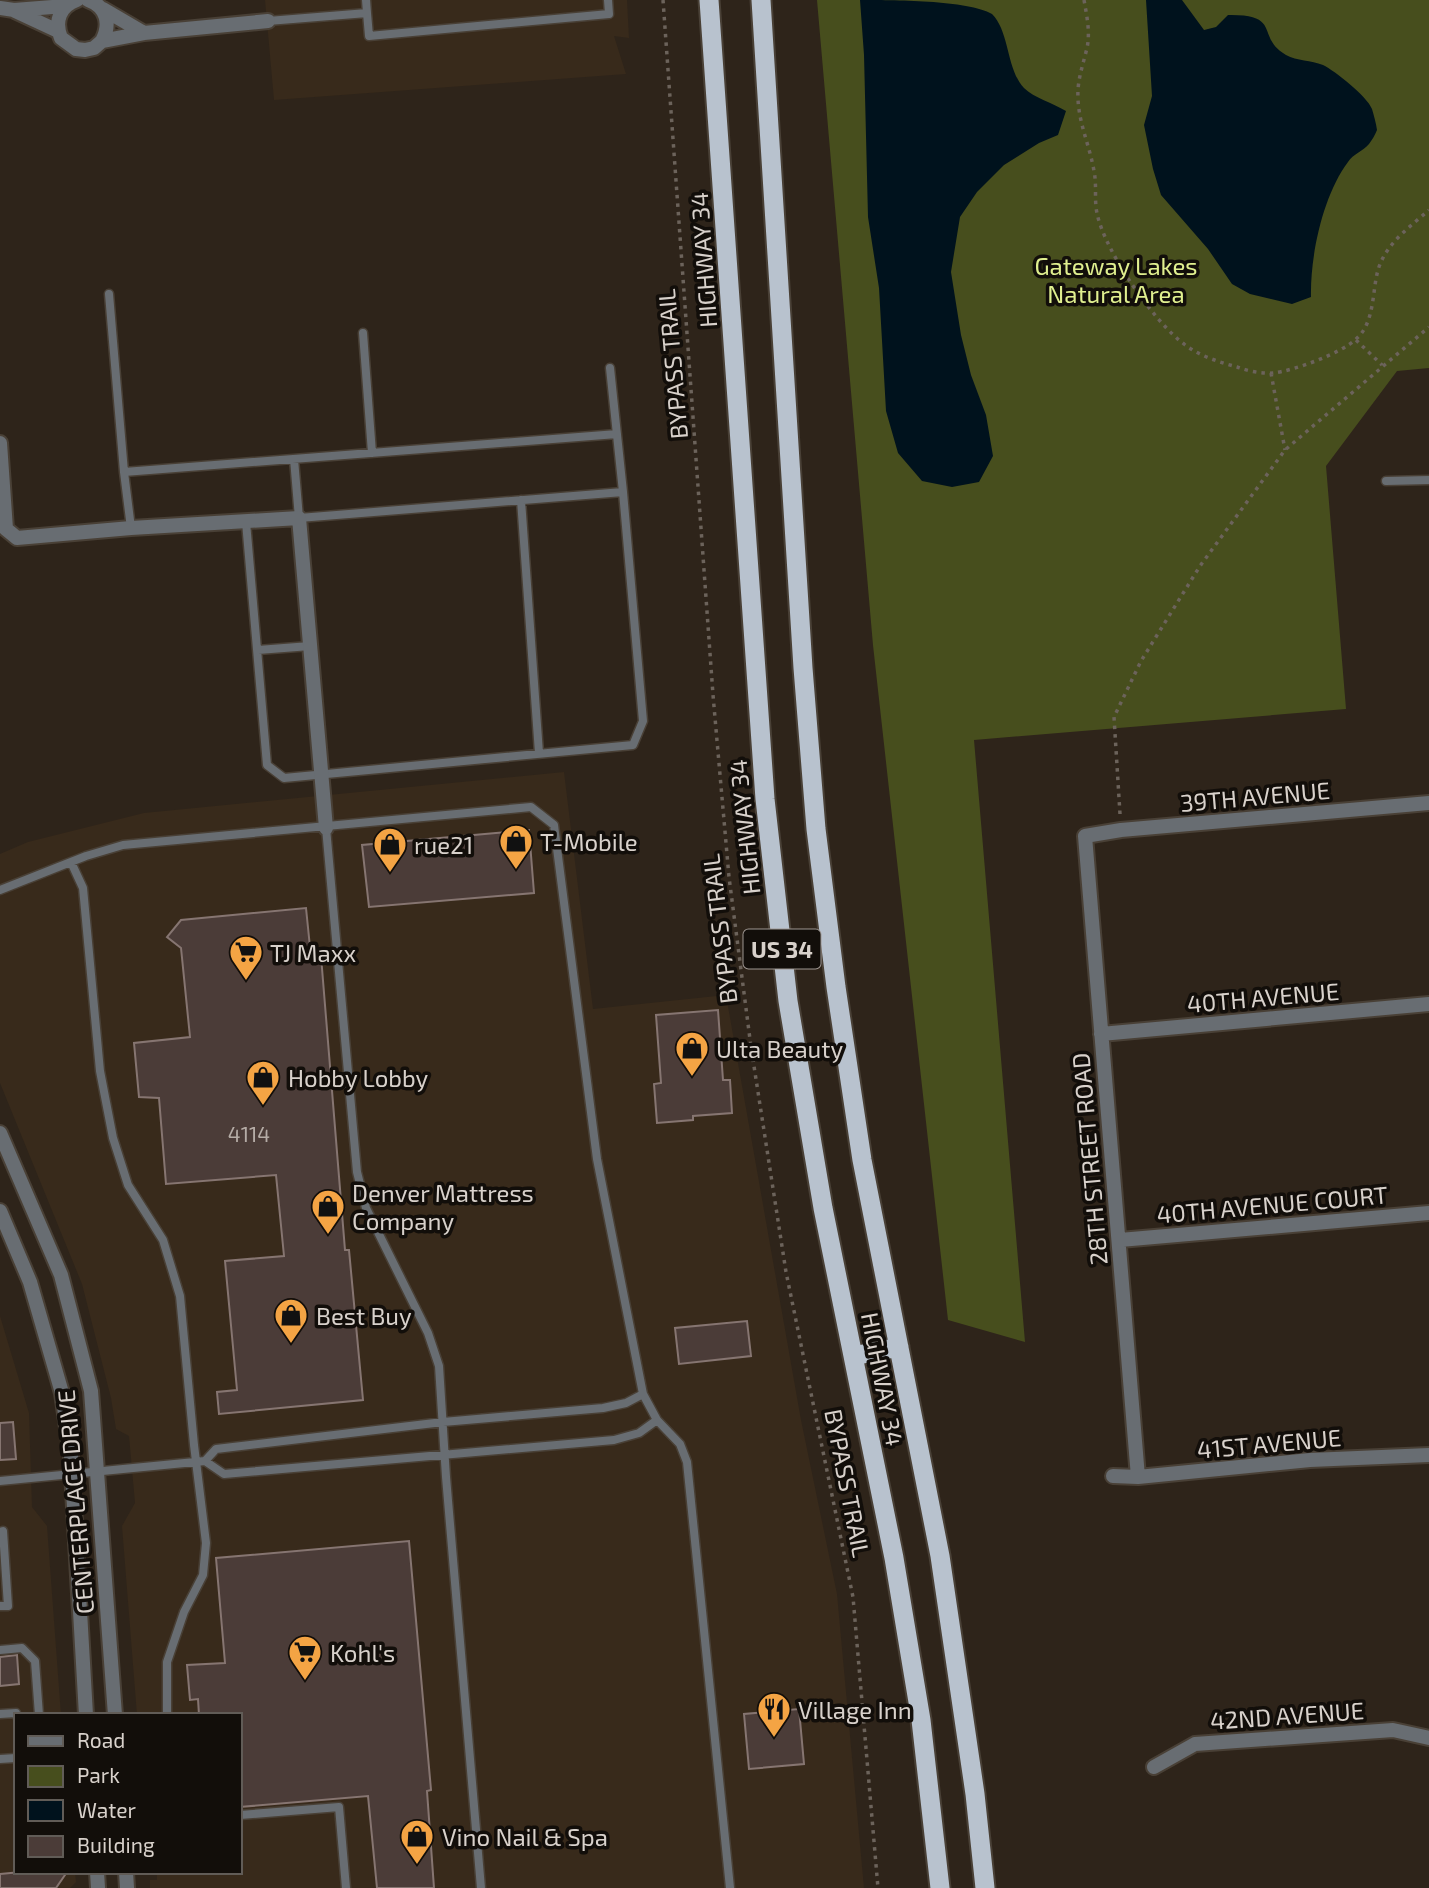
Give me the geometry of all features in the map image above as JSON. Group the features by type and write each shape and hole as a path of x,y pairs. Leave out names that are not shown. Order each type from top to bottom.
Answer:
{"highway":[{"name":"HIGHWAY 34","path":"709,0 765,799 788,1001 823,1208 894,1558 921,1720 940,1888"},
{"name":"HIGHWAY 34","path":"761,0 803,668 817,829 836,987 862,1160 940,1556 975,1794 985,1888"},
{"path":"853,1356 899,1347"}],"street":[{"path":"7,9 72,2"},
{"path":"72,2 57,22 58,31 67,44 76,49 94,48 102,41 108,25 95,3"},
{"path":"95,3 144,33"},
{"path":"7,9 58,31"},
{"path":"102,41 144,33 268,22"},
{"path":"0,443 6,529 17,537 299,518 326,828"},
{"name":"39TH AVENUE","path":"1085,836 1121,830 1429,803"},
{"name":"28TH STREET ROAD","path":"1085,836 1138,1477"},
{"name":"40TH AVENUE","path":"1101,1034 1429,1004"},
{"name":"CENTERPLACE DRIVE","path":"0,1133 61,1275 91,1391 115,1713"},
{"name":"CENTERPLACE DRIVE","path":"0,1211 30,1282 62,1393 71,1476 86,1713"},
{"name":"40TH AVENUE COURT","path":"1120,1240 1429,1213"},
{"name":"41ST AVENUE","path":"1113,1476 1138,1477 1310,1460 1429,1455"},
{"name":"42ND AVENUE","path":"1154,1767 1195,1744 1393,1730 1429,1738"}],"lane":[{"path":"366,0 369,36 609,14 608,0"},
{"path":"268,22 367,13"},
{"path":"109,295 131,528"},
{"path":"363,333 372,453"},
{"path":"246,522 267,765 284,778 633,745 643,721 610,368"},
{"path":"124,472 617,434"},
{"path":"294,459 299,518 623,492"},
{"path":"1386,481 1429,480"},
{"path":"521,500 540,753"},
{"path":"258,650 310,646"},
{"path":"0,890 123,845 531,807 554,825 597,1160 643,1394 657,1420 680,1444 687,1462 730,1888"},
{"path":"326,828 357,1172 366,1208 428,1333 439,1366 444,1455 481,1888"},
{"path":"71,862 83,888 100,1071 113,1138 128,1185 163,1240 180,1296 200,1461 206,1543 203,1575 184,1612 167,1662 167,1713"},
{"path":"0,1481 200,1461 216,1449 443,1422 603,1408 643,1394"},
{"path":"200,1461 224,1474 614,1440 639,1433 657,1420"},
{"path":"0,1532 3,1531 8,1606 0,1606"},
{"path":"0,1650 22,1648 35,1661 39,1713"},
{"path":"242,1815 339,1807 346,1888"}],"path":[{"name":"BYPASS TRAIL","path":"663,0 713,695 729,877 751,1048 786,1272 853,1597 878,1888"},
{"path":"1084,0 1089,27 1087,51 1080,71 1078,98 1081,123 1094,172 1097,214 1112,252 1154,314 1183,344 1215,361 1246,370 1271,373 1320,359 1356,340 1366,325 1379,268 1390,247 1408,226 1429,210"},
{"path":"1121,830 1114,717 1141,661 1193,578 1285,450 1429,327"},
{"path":"1356,340 1382,365"},
{"path":"1271,373 1285,450"}],"shaded area":[{"path":"265,0 627,0 629,38 614,36 626,74 274,100"},
{"path":"564,772 593,1009 726,995 801,1420 837,1594 864,1888 150,1888 150,1880 157,1880 157,1874 242,1874 242,1713 137,1713 122,1526 135,1503 129,1436 116,1429 111,1398 82,1284 0,1083 0,854 28,842 144,813"},
{"path":"0,1316 29,1413 32,1507 47,1526 61,1713 14,1713 14,1874 75,1874 76,1882 70,1888 0,1888"}],"green space":[{"name":"Gateway Lakes Natural Area","path":"817,0 1429,0 1429,368 1397,371 1326,466 1346,709 974,740 1025,1342 948,1320 873,645"}],"water":[{"path":"860,0 948,3 981,9 992,14 1002,30 1014,71 1024,88 1066,111 1058,135 1039,143 1004,165 977,192 960,217 951,272 961,335 971,375 986,415 993,456 979,482 952,487 922,481 898,453 886,411 879,288 868,217"},
{"path":"1146,0 1182,0 1204,30 1216,27 1228,15 1256,18 1262,22 1277,48 1290,57 1328,68 1357,91 1372,109 1377,130 1369,144 1348,162 1325,208 1313,263 1311,297 1292,304 1250,294 1232,284 1208,249 1161,195 1144,125 1152,96"}],"building":[{"path":"529,830 534,893 369,907 362,845"},
{"path":"306,908 311,957 321,956 345,1250 349,1250 363,1400 219,1414 217,1392 237,1390 225,1261 284,1256 276,1175 166,1184 159,1098 139,1097 134,1043 190,1037 181,948 167,937 181,920"},
{"path":"718,1010 723,1080 730,1080 732,1113 693,1116 693,1120 657,1123 654,1084 661,1083 656,1015"},
{"path":"747,1321 751,1356 679,1364 675,1328"},
{"path":"13,1422 16,1459 0,1460 0,1423"},
{"name":"Kohl's","path":"409,1541 431,1790 427,1791 434,1888 377,1888 368,1796 242,1807 242,1713 199,1713 198,1699 190,1700 187,1665 225,1663 216,1558"},
{"path":"17,1655 19,1684 0,1686 0,1657"},
{"name":"Village Inn","path":"799,1709 804,1764 749,1769 744,1714"},
{"path":"0,1874 66,1874 56,1888 0,1888"}],"place":[{"name":"T-Mobile","path":"516,871"},
{"name":"rue21","path":"390,874"},
{"name":"TJ Maxx","path":"246,982"},
{"name":"Ulta Beauty","path":"692,1078"},
{"name":"Hobby Lobby","path":"263,1107"},
{"name":"Denver Mattress Company","path":"328,1236"},
{"name":"Best Buy","path":"291,1345"},
{"name":"Kohl's","path":"305,1682"},
{"name":"Village Inn","path":"774,1739"},
{"name":"Vino Nail & Spa","path":"417,1866"}]}
